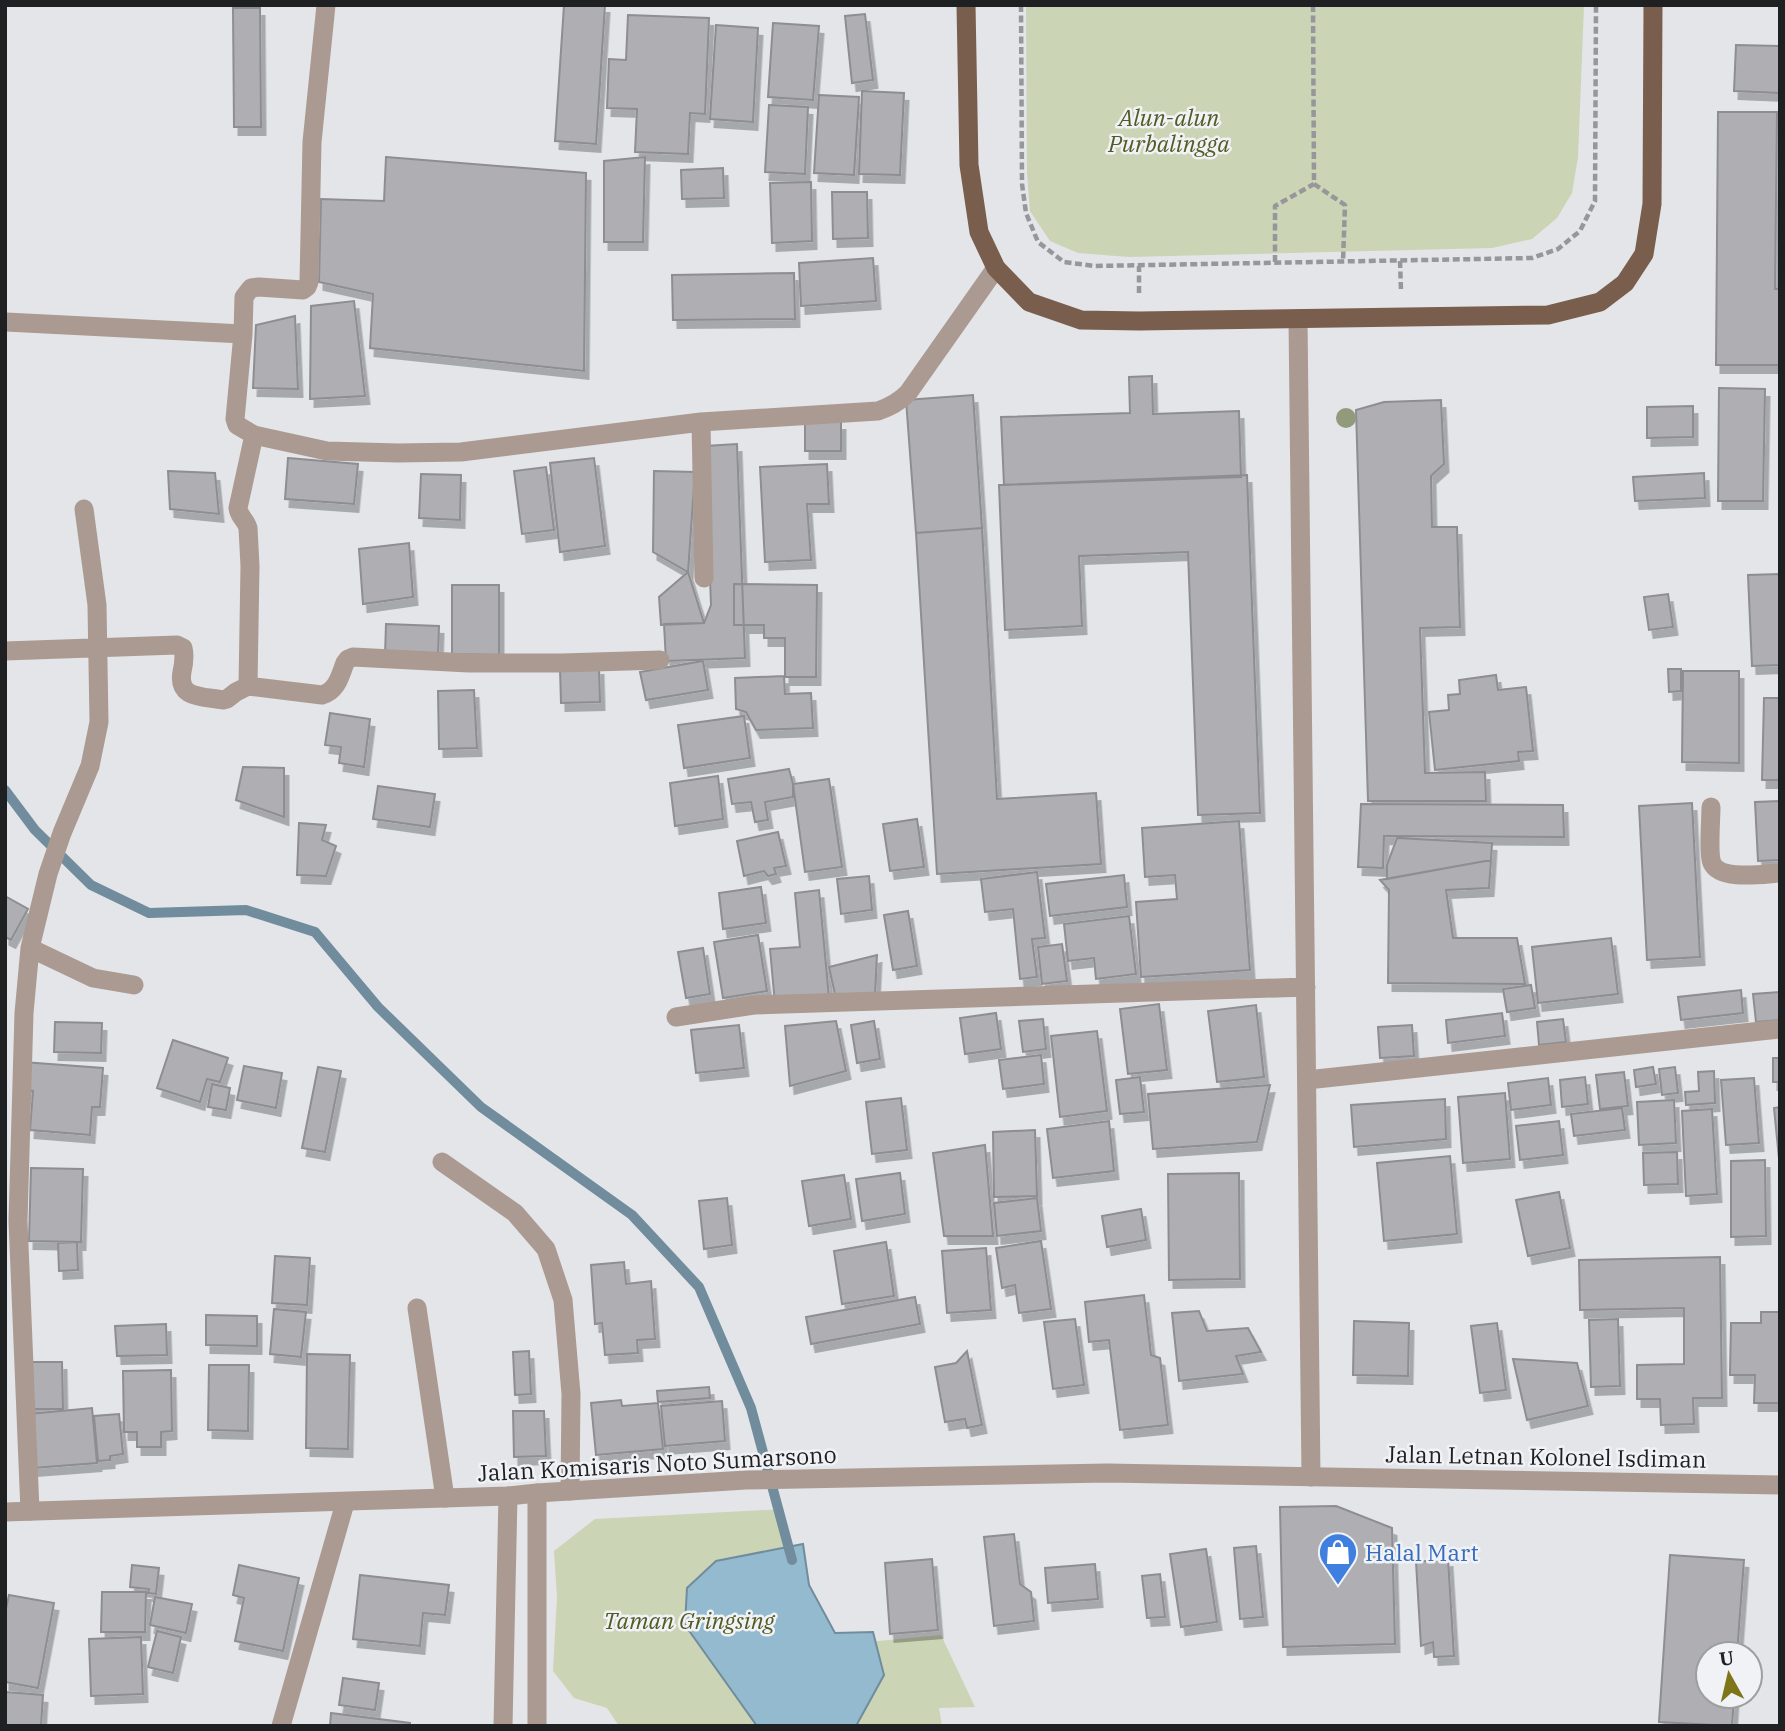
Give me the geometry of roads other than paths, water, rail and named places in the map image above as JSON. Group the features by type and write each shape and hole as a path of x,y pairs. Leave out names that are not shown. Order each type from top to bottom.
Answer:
{"main road":[{"path":"966,5 969,165 979,232 996,268 1029,302 1082,320 1548,315 1600,302 1625,283 1644,254 1652,204 1653,5"}],"street":[{"path":"326,5 312,142 309,282 303,290 251,288 244,297 235,419 237,425 254,435 327,451 461,452 701,422 864,413 889,408 908,393 996,268"},
{"path":"1298,319 1311,1477"},
{"path":"6,323 243,334"},
{"path":"701,422 704,578"},
{"path":"248,686 248,528 238,508 254,435"},
{"path":"30,1511 12,1277 19,1173 24,1013 30,948 48,874 90,766 99,722 97,605 84,509"},
{"path":"5,651 177,645 183,648 184,653 182,686 190,694 223,700 248,686 328,694 334,689 345,663 354,657 469,663 660,660"},
{"path":"1711,807 1710,860 1716,869 1727,874 1780,873"},
{"path":"30,948 93,978 134,985"},
{"path":"676,1017 754,1005 1306,987"},
{"path":"1307,1080 1780,1029"},
{"path":"442,1162 514,1213 546,1249 563,1300 571,1394 570,1491"},
{"path":"417,1308 445,1498"},
{"name":"Jalan Komisaris Noto Sumarsono","path":"5,1512 508,1496 746,1480 1107,1473 1311,1477"},
{"name":"Jalan Letnan Kolonel Isdiman","path":"1311,1477 1780,1485"},
{"path":"537,1493 537,1726"},
{"path":"503,1726 508,1496"},
{"path":"281,1726 345,1503"}],"water":[{"path":"803,1544 809,1585 835,1633 873,1632 884,1675 856,1726 757,1726 685,1625 687,1588 716,1561"}],"waterway":[{"path":"5,790 35,830 91,885 149,913 246,910 315,932 378,1007 481,1107 632,1215 699,1287 751,1408 792,1560"}],"place":[{"name":"Halal Mart","path":"1338,1586"}],"park label":[{"name":"Alun-alun Purbalingga","path":"1169,130"},
{"name":"Taman Gringsing","path":"689,1620"}]}
